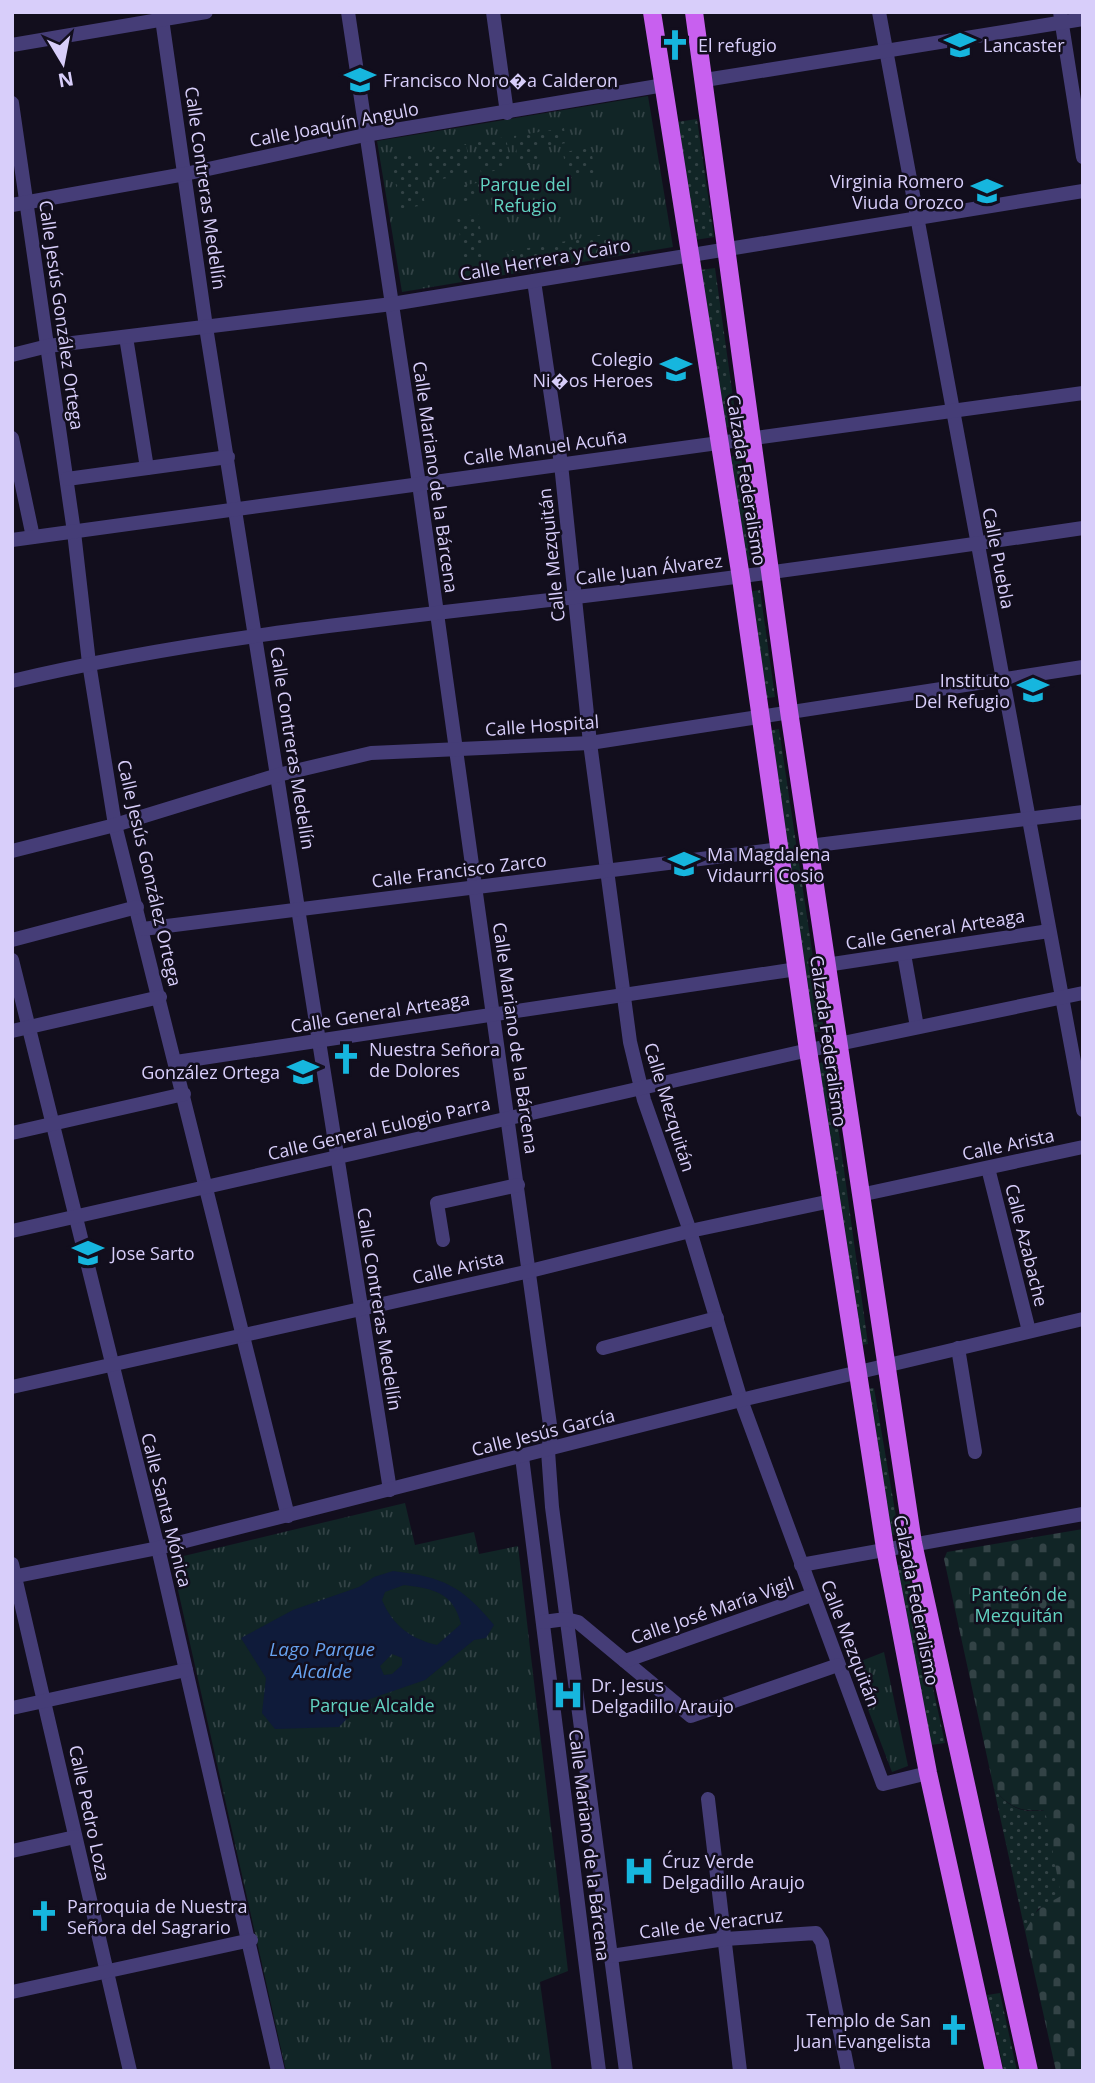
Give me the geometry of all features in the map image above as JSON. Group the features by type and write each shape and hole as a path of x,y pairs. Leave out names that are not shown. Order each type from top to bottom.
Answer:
{"main road":[{"name":"Calzada Federalismo","path":"652,12 741,578 808,1050 884,1548 928,1773 995,2071"},
{"name":"Calzada Federalismo","path":"694,12 769,573 913,1543 1029,2071"}],"street":[{"path":"12,45 162,16 206,12"},
{"name":"Calle Mariano de la Bárcena","path":"348,12 419,484 454,751 530,1271 551,1433 548,1451 566,1619 626,2071"},
{"path":"493,12 506,113"},
{"name":"Calle Puebla","path":"879,12 1049,931 1079,1065 1083,1110"},
{"name":"Calle Contreras Medellín","path":"162,16 206,327 278,775 335,1158 390,1490"},
{"path":"705,80 885,51 1061,17 1083,19"},
{"path":"1061,17 1083,157"},
{"name":"Calle Joaquín Angulo","path":"19,203 185,174 365,135 664,85"},
{"name":"Calle Jesús González Ortega","path":"12,103 19,203 48,346 89,663 115,825 288,1516"},
{"name":"Calle Herrera y Cairo","path":"12,355 48,346 392,304 915,216 1083,191"},
{"name":"Calle Mezquitán","path":"534,281 561,464 590,743 630,1042 642,1088 690,1231 741,1400 883,1784 928,1773"},
{"path":"125,337 147,468"},
{"name":"Calle Manuel Acuña","path":"12,540 1083,393"},
{"path":"12,438 33,537"},
{"path":"67,480 228,457"},
{"name":"Calle Juan Álvarez","path":"12,681 89,663 256,634 741,578 1083,528"},
{"name":"Calle Hospital","path":"12,851 115,825 278,775 386,751 454,751 590,743 1083,667"},
{"path":"809,846 1083,811"},
{"name":"Calle Francisco Zarco","path":"143,929 780,849"},
{"path":"12,940 137,907"},
{"name":"Calle General Arteaga","path":"826,965 1049,931"},
{"path":"904,954 917,1027"},
{"name":"Calle Santa Mónica","path":"12,960 158,1548 251,1940 278,2071"},
{"name":"Calle General Arteaga","path":"176,1062 797,969"},
{"name":"Calle General Eulogio Parra","path":"12,1231 808,1050 1083,993"},
{"path":"12,1031 160,997"},
{"path":"12,1133 184,1094"},
{"name":"Calle Arista","path":"860,1195 1083,1147"},
{"name":"Calle Azabache","path":"988,1168 1029,1331"},
{"path":"443,1240 436,1203 517,1185"},
{"name":"Calle Arista","path":"12,1387 831,1201"},
{"path":"603,1348 717,1318"},
{"name":"Calle Jesús García","path":"13,1573 158,1548 741,1400 1083,1319"},
{"path":"958,1348 975,1452"},
{"name":"Calle Mariano de la Bárcena","path":"522,1457 599,2071"},
{"name":"Calle José María Vigil","path":"801,1565 1083,1514"},
{"name":"Calle Pedro Loza","path":"13,1573 45,1700 130,2071"},
{"name":"Calle José María Vigil","path":"625,1661 812,1595"},
{"path":"542,1622 566,1619 578,1622 694,1716 838,1665"},
{"path":"12,1708 186,1670"},
{"path":"708,1799 740,2071"},
{"path":"12,1851 75,1837"},
{"path":"572,1862 599,1869"},
{"path":"580,1918 606,1922"},
{"name":"Calle de Veracruz","path":"611,1956 725,1939 807,1931 816,1933 822,1942 848,2071"},
{"path":"12,1992 251,1940"}],"green space":[{"name":"Parque del Refugio","path":"648,96 673,247 402,292 377,141"},
{"path":"697,119 714,237 695,240 677,122"},
{"path":"564,128 566,143 539,148 542,163 519,166 514,136"},
{"path":"506,137 511,168 481,173 476,142"},
{"path":"466,144 471,174 430,181 425,151"},
{"path":"591,148 595,174 567,179 563,152"},
{"path":"416,152 425,205 400,209 391,157"},
{"path":"482,182 485,196 476,197 477,203 464,205 461,186"},
{"path":"478,214 485,258 464,262 457,217"},
{"path":"610,233 613,247 509,266 507,252"},
{"path":"715,268 737,426 722,428 700,270"},
{"path":"741,455 756,559 742,561 727,457"},
{"path":"760,590 775,697 762,699 746,592"},
{"path":"779,729 824,1031 810,1033 766,731"},
{"path":"829,1061 868,1344 862,1345 814,1064"},
{"path":"874,1388 899,1534 886,1536 861,1390"},
{"name":"Parque Alcalde","path":"405,1503 415,1545 474,1532 479,1554 518,1546 568,1971 540,1982 552,2071 286,2071 171,1559"},
{"name":"Panteón de Mezquitán","path":"1083,1529 1083,2071 1056,2071 1025,1931 1029,1920 1047,1901 1045,1810 1016,1807 1005,1801 994,1789 944,1559 947,1552"},
{"path":"906,1564 945,1743 931,1745 891,1566"},
{"path":"884,1652 908,1766 892,1772 851,1665"},
{"path":"994,1789 1016,1808 1045,1810 1061,1896 1038,1909 1025,1931"},
{"path":"1000,1993 1017,2071 1004,2071 987,1995"}],"water":[{"name":"Lago Parque Alcalde","path":"393,1571 438,1580 461,1592 494,1625 486,1638 474,1640 425,1680 364,1701 339,1727 275,1729 262,1713 266,1678 241,1638 293,1610 359,1587 374,1577","holes":["404,1585 441,1594 453,1605 461,1624 437,1645 411,1635 397,1624 382,1600 385,1592","392,1654 402,1658 402,1665 392,1674 384,1675 380,1666"]}],"place":[{"name":"El refugio","path":"675,45"},
{"name":"Lancaster","path":"960,45"},
{"name":"Francisco Noro�a Calderon","path":"360,80"},
{"name":"Virginia Romero Viuda Orozco","path":"987,191"},
{"name":"Colegio Ni�os Heroes","path":"676,369"},
{"name":"Instituto Del Refugio","path":"1033,690"},
{"name":"Ma Magdalena Vidaurri Cosio","path":"684,864"},
{"name":"Nuestra Señora de Dolores","path":"346,1059"},
{"name":"González Ortega","path":"303,1072"},
{"name":"Jose Sarto","path":"88,1253"},
{"name":"Dr. Jesus Delgadillo Araujo","path":"568,1695"},
{"name":"Ćruz Verde Delgadillo Araujo","path":"639,1871"},
{"name":"Parroquia de Nuestra Señora del Sagrario","path":"44,1916"},
{"name":"Templo de San Juan Evangelista","path":"954,2030"}]}
